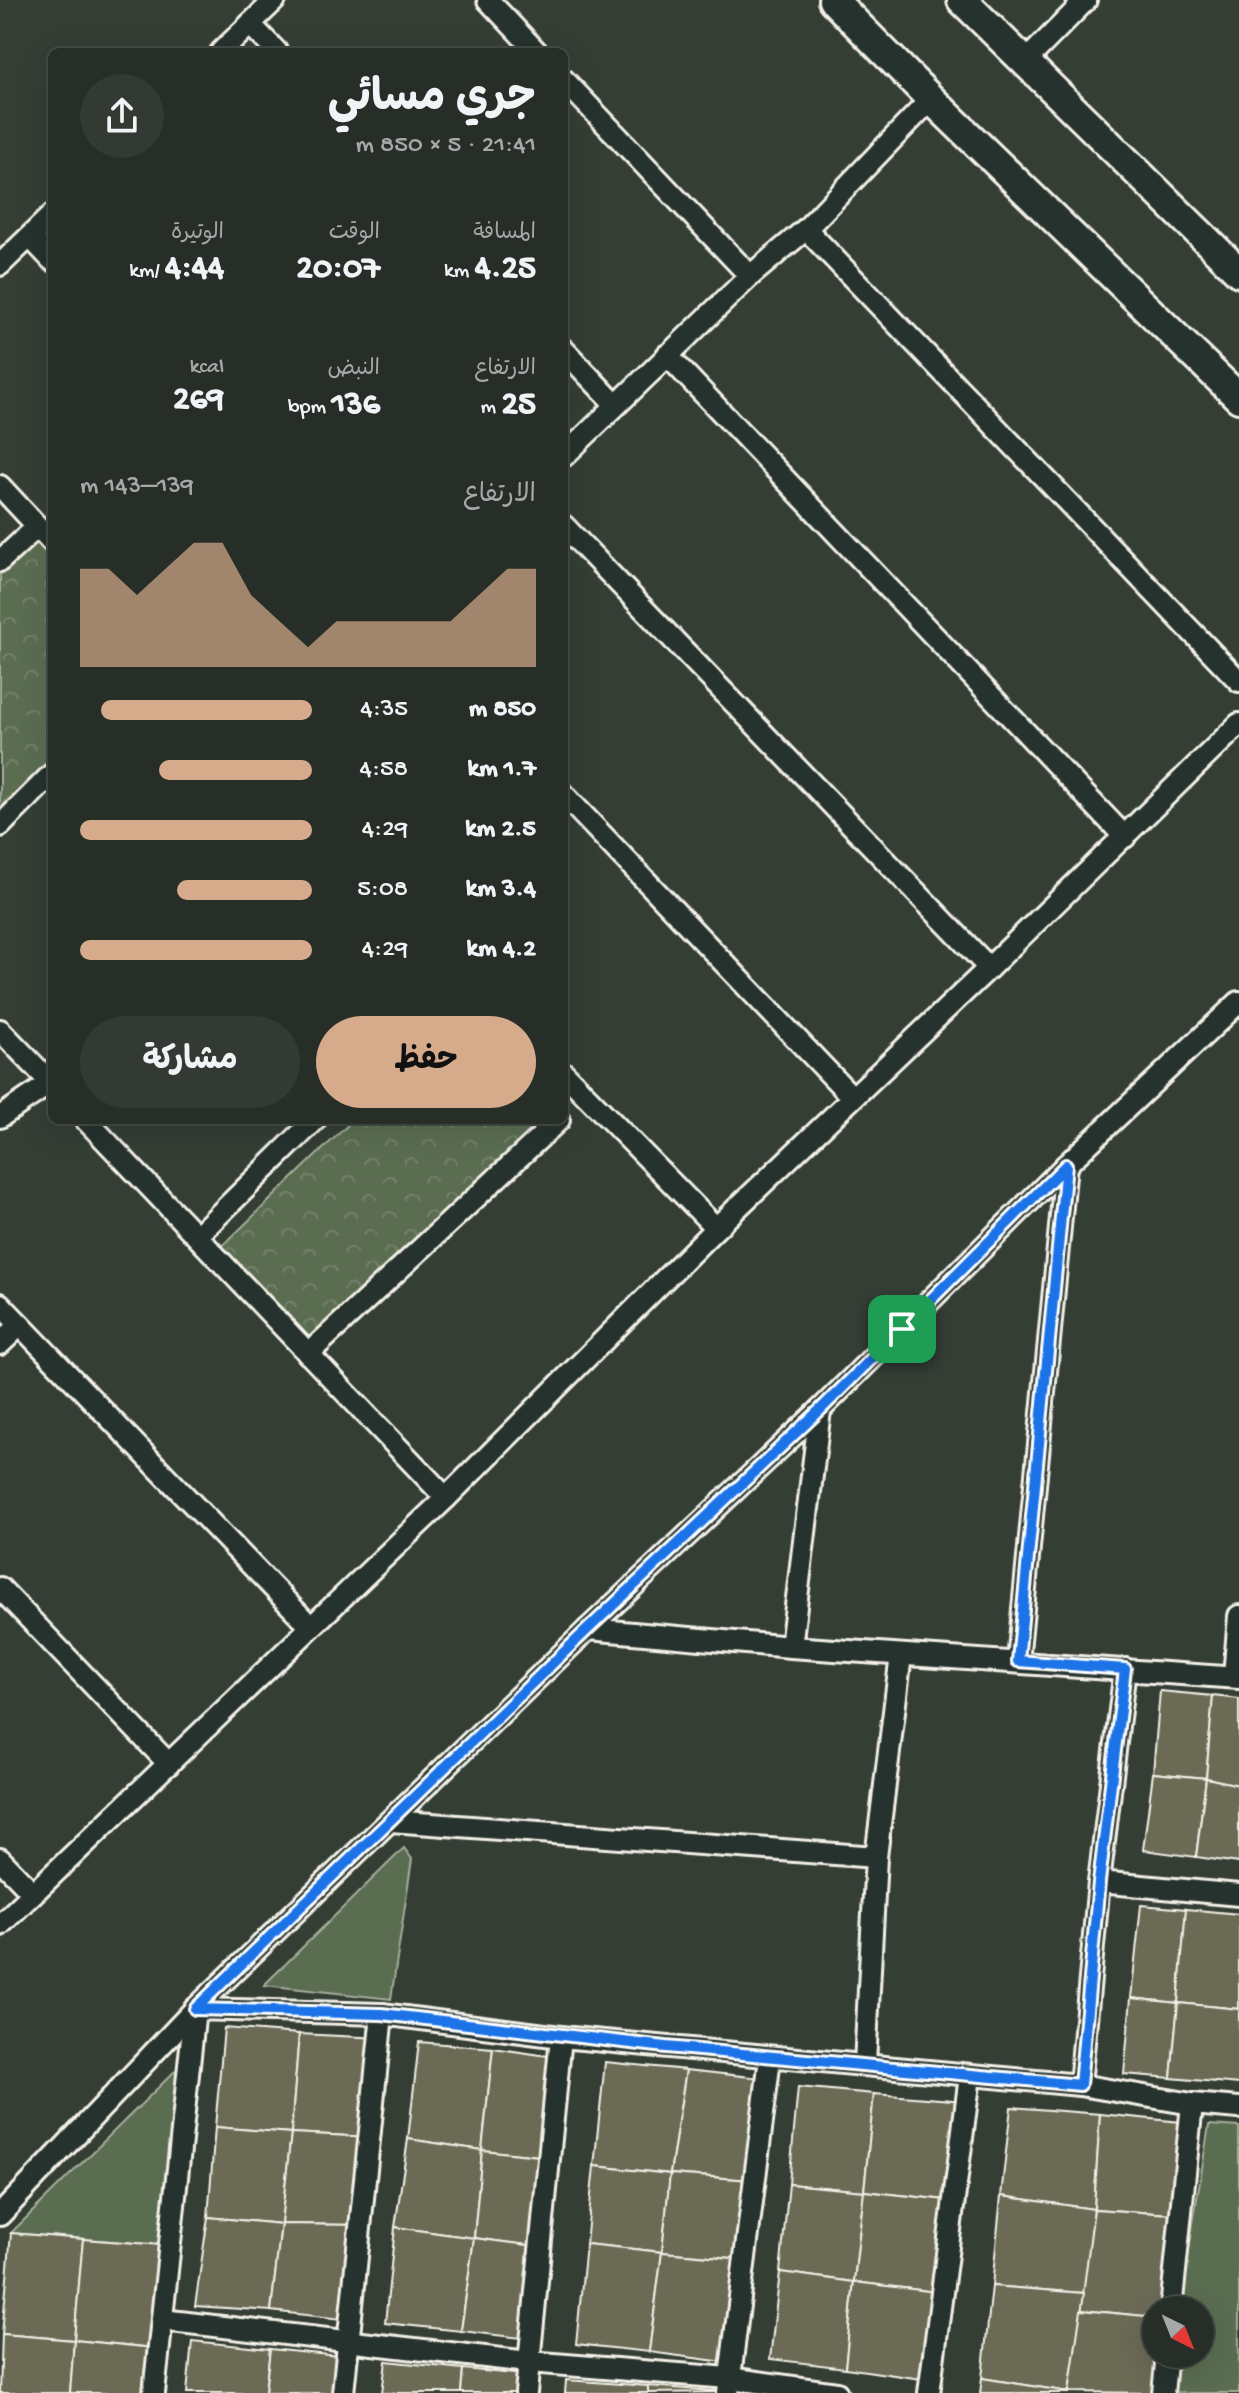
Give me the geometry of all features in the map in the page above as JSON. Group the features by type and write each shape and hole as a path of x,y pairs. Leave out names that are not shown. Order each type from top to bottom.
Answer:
{"main road":[{"path":"833,0 1239,398"},
{"path":"962,0 1239,272"}],"street":[{"path":"225,48 275,0"},
{"path":"488,0 533,48"},
{"path":"1025,62 1086,0"},
{"path":"250,24 273,48"},
{"path":"568,84 750,276"},
{"path":"568,452 750,276 806,229 931,99"},
{"path":"0,265 48,219"},
{"path":"806,229 1239,681"},
{"path":"30,237 48,256"},
{"path":"568,354 616,405"},
{"path":"667,355 1125,837"},
{"path":"0,486 48,538"},
{"path":"0,561 37,527"},
{"path":"568,530 989,968"},
{"path":"0,1925 446,1498 716,1228 1239,724"},
{"path":"0,826 48,778"},
{"path":"568,799 852,1097"},
{"path":"0,2215 195,2009 588,1629 820,1410 1066,1165 1239,1002"},
{"path":"0,1030 48,1080"},
{"path":"568,1077 716,1228"},
{"path":"0,1117 48,1085"},
{"path":"568,1111 585,1095"},
{"path":"90,1124 446,1498"},
{"path":"197,1236 311,1124"},
{"path":"308,1354 555,1124"},
{"path":"1018,1661 1066,1165"},
{"path":"0,1304 311,1627"},
{"path":"0,1344 20,1325"},
{"path":"791,1647 820,1410"},
{"path":"0,1588 169,1764"},
{"path":"588,1629 791,1647 1236,1677 1239,1616"},
{"path":"865,2064 876,1857 901,1655"},
{"path":"1080,2085 1099,1882 1125,1669"},
{"path":"391,1821 876,1857"},
{"path":"0,1859 33,1893"},
{"path":"1099,1882 1239,1895"},
{"path":"195,2009 382,2014 561,2037 1080,2085 1192,2104 1239,2108"},
{"path":"154,2393 195,2009"},
{"path":"343,2393 382,2014"},
{"path":"526,2393 561,2037"},
{"path":"729,2386 770,2058"},
{"path":"929,2393 970,2076"},
{"path":"1172,2296 1192,2104"},
{"path":"162,2320 729,2386 837,2393"},
{"path":"1163,2393 1166,2368"}],"green space":[{"path":"37,527 48,538 48,771 0,817 0,562"},
{"path":"349,1124 555,1124 308,1354 213,1255"},
{"path":"404,1848 412,1859 391,1999 264,1985"},
{"path":"190,2056 162,2245 11,2233"},
{"path":"1209,2125 1239,2127 1239,2393 1165,2393 1169,2368 1214,2368 1214,2296 1181,2296"}],"building":[{"path":"1160,1691 1213,1696 1206,1778 1153,1773"},
{"path":"1213,1696 1239,1699 1239,1785 1206,1778"},
{"path":"1153,1773 1206,1778 1196,1857 1143,1850"},
{"path":"1206,1778 1239,1785 1239,1863 1196,1857"},
{"path":"1141,1905 1186,1909 1178,2003 1131,1998"},
{"path":"1186,1909 1239,1914 1239,2009 1178,2003"},
{"path":"1131,1998 1178,2003 1171,2078 1124,2074"},
{"path":"1178,2003 1239,2009 1239,2084 1171,2078"},
{"path":"224,2028 299,2034 291,2133 215,2127"},
{"path":"299,2034 381,2038 370,2137 291,2133"},
{"path":"419,2042 493,2048 482,2150 408,2139"},
{"path":"493,2048 569,2059 557,2158 482,2150"},
{"path":"605,2062 686,2070 670,2174 594,2166"},
{"path":"686,2070 760,2078 751,2180 670,2174"},
{"path":"798,2087 874,2094 864,2191 789,2184"},
{"path":"874,2094 965,2101 955,2201 864,2191"},
{"path":"1011,2107 1100,2114 1094,2209 1001,2196"},
{"path":"1100,2114 1181,2122 1171,2214 1094,2209"},
{"path":"215,2127 291,2133 281,2224 208,2217"},
{"path":"291,2133 370,2137 362,2225 281,2224"},
{"path":"408,2139 482,2150 474,2238 395,2227"},
{"path":"482,2150 557,2158 550,2248 474,2238"},
{"path":"594,2166 670,2174 662,2252 586,2244"},
{"path":"670,2174 751,2180 744,2259 662,2252"},
{"path":"789,2184 864,2191 854,2282 780,2272"},
{"path":"864,2191 955,2201 945,2293 854,2282"},
{"path":"1001,2196 1094,2209 1084,2293 992,2286"},
{"path":"1094,2209 1171,2214 1162,2296 1142,2296 1142,2316 1081,2310"},
{"path":"208,2217 281,2224 271,2311 195,2306"},
{"path":"281,2224 362,2225 350,2320 271,2311"},
{"path":"395,2227 474,2238 461,2331 385,2323"},
{"path":"11,2233 83,2239 74,2340 2,2334"},
{"path":"474,2238 550,2248 538,2340 461,2331"},
{"path":"83,2239 162,2245 154,2348 74,2340"},
{"path":"586,2244 662,2252 649,2352 576,2344"},
{"path":"662,2252 744,2259 732,2363 649,2352"},
{"path":"780,2272 854,2282 845,2368 770,2359"},
{"path":"854,2282 945,2293 929,2380 845,2368"},
{"path":"992,2286 1084,2293 1069,2392 982,2378"},
{"path":"1081,2310 1142,2316 1142,2368 1155,2368 1155,2393 1069,2392"},
{"path":"2,2334 74,2340 70,2393 0,2393"},
{"path":"74,2340 154,2348 150,2393 70,2393"},
{"path":"192,2341 270,2349 265,2393 187,2393"},
{"path":"270,2349 348,2357 344,2393 265,2393"},
{"path":"386,2361 463,2369 461,2393 382,2393"},
{"path":"463,2369 535,2376 534,2393 461,2393"},
{"path":"982,2378 1069,2392 1069,2393 980,2393"},
{"path":"566,2380 648,2386 648,2393 565,2393"},
{"path":"648,2386 727,2392 648,2393"}],"route":[{"path":"1066,1165 1018,1661 1125,1669 1099,1882 1080,2085 561,2037 382,2014 195,2009 588,1629 820,1410 902,1329 1066,1165"}]}
